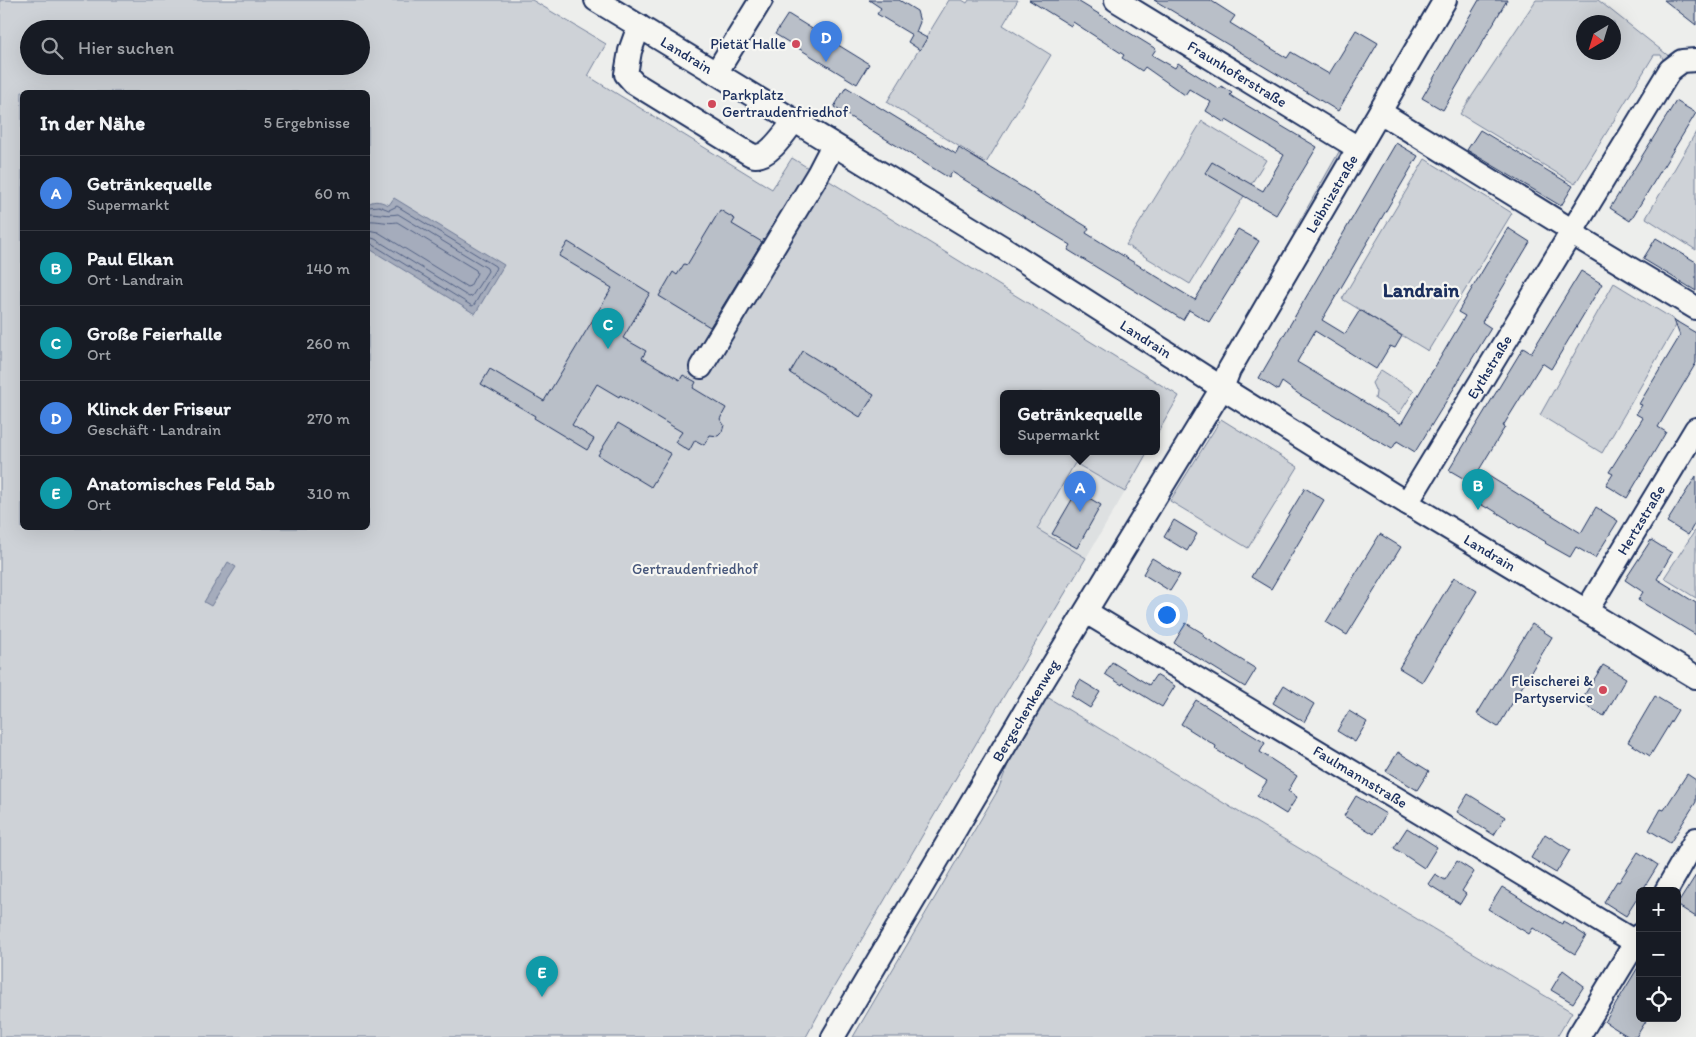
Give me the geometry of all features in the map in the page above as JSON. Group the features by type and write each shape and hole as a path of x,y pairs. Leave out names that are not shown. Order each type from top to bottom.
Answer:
{"street":[{"name":"Landrain","path":"596,0 1002,247 1222,388 1407,503 1696,677"},
{"path":"716,72 761,0"},
{"name":"Fraunhoferstraße","path":"1116,0 1358,148"},
{"name":"Leibnizstraße","path":"1222,388 1229,370 1445,0"},
{"path":"639,26 626,63 626,74 634,83 748,153 756,156 770,151 794,121"},
{"name":"Eythstraße","path":"1407,503 1670,70 1682,61 1696,60"},
{"path":"1380,112 1581,239 1696,308"},
{"path":"702,366 818,174 833,145"},
{"name":"Bergschenkenweg","path":"833,1037 1037,691 1222,388"},
{"name":"Hertzstraße","path":"1587,610 1696,429"},
{"name":"Faulmannstraße","path":"1086,612 1636,937"},
{"path":"1668,887 1696,840"},
{"path":"1578,1037 1636,941"}],"shaded area":[{"path":"1075,463 1125,492 1086,558 1037,530"}],"green space":[{"name":"Gertraudenfriedhof","path":"0,0 532,0 606,44 588,76 772,189 792,158 1179,396 1160,429 1160,390 1000,390 1000,455 1146,455 1125,492 1075,463 1037,529 1086,558 806,1037 0,1037"},
{"path":"949,0 962,0 967,3 969,0 1018,0 1003,25 1051,55 986,163 887,102"},
{"path":"1536,0 1598,0 1617,15 1576,15 1576,60 1621,60 1621,18 1670,57 1667,61 1664,61 1661,55 1654,55 1575,184 1460,114"},
{"path":"1202,121 1266,160 1190,284 1126,245"},
{"path":"1696,132 1696,250 1646,218"},
{"path":"1340,150 1341,159 1299,232 1293,233"},
{"path":"1425,159 1512,213 1428,351 1342,299"},
{"path":"1614,283 1678,322 1602,453 1540,415"},
{"path":"1381,370 1414,391 1399,414 1375,399 1376,392 1372,383"},
{"path":"1221,419 1298,467 1248,548 1170,501"},
{"path":"1696,529 1696,598 1664,578"},
{"path":"1037,691 1572,1012 1557,1037 853,1037 998,790"}],"water":[{"path":"394,198 504,265 475,314 370,249 370,203 376,201 389,205"},
{"path":"228,562 236,567 211,606 204,602"}],"building":[{"path":"869,0 899,0 917,11 920,22 916,32 927,38 920,50 908,42 912,35 877,14 881,8"},
{"path":"1029,0 1076,0 1156,49 1152,55 1175,68 1178,63 1219,89 1221,86 1232,93 1230,95 1236,99 1317,147 1276,215 1205,173 1212,162 1263,191 1284,155 1226,120 1225,123 1206,111 1211,102 1189,89 1185,95 1145,67 1142,71 1122,58 1124,55 1073,22 1071,26"},
{"path":"1154,0 1210,0 1235,16 1230,23 1287,58 1291,52 1329,74 1356,30 1378,43 1338,111"},
{"path":"1479,0 1507,0 1443,110 1422,98"},
{"path":"1664,0 1696,0 1696,25"},
{"path":"788,14 869,64 857,84 775,34"},
{"path":"846,87 956,154 959,148 1089,228 1086,233 1195,300 1238,229 1259,241 1209,322 1189,310 1183,320 1068,250 1071,245 952,172 949,178 834,107"},
{"path":"1676,101 1696,113 1630,221 1610,208"},
{"path":"1480,130 1573,186 1561,206 1467,150"},
{"path":"1396,143 1418,156 1322,320 1345,334 1360,310 1402,336 1395,348 1390,346 1376,369 1315,331 1297,362 1401,424 1465,316 1458,312 1508,228 1530,242 1482,322 1491,328 1415,452 1397,441 1392,449 1300,395 1282,382 1278,390 1259,378"},
{"path":"720,210 735,219 732,224 762,242 710,327 659,296 673,272 677,275 684,264 687,265"},
{"path":"1656,238 1696,262 1696,291 1643,259"},
{"path":"568,242 650,293 623,338 646,351 642,358 680,380 683,375 696,382 693,388 726,408 720,419 724,425 722,432 718,436 710,435 704,445 695,440 689,451 675,442 682,432 620,395 619,397 597,384 572,425 594,439 587,450 481,384 490,369 544,401 612,288 559,256"},
{"path":"1581,271 1602,284 1551,369 1542,363 1503,426 1505,427 1479,470 1581,533 1596,507 1618,521 1595,558 1576,547 1570,557 1475,501 1476,499 1462,491 1468,481 1449,470 1523,348 1531,353"},
{"path":"1674,320 1696,333 1696,363 1658,427 1666,432 1627,498 1606,485 1613,474 1609,472 1643,418 1636,414 1642,405 1639,404 1680,336"},
{"path":"803,351 874,395 860,417 790,373"},
{"path":"618,423 671,454 651,487 598,455"},
{"path":"1696,476 1696,521 1688,535 1667,522"},
{"path":"1305,488 1324,500 1271,589 1251,577"},
{"path":"1077,491 1101,505 1077,548 1052,534"},
{"path":"1174,520 1197,534 1187,551 1164,537"},
{"path":"1380,534 1401,547 1347,635 1326,622"},
{"path":"1651,540 1672,553 1657,579 1696,603 1696,635 1638,600 1643,592 1625,580"},
{"path":"1152,558 1180,575 1170,591 1143,574"},
{"path":"1454,577 1477,591 1422,682 1399,668"},
{"path":"1186,623 1204,634 1203,636 1256,669 1245,687 1174,643"},
{"path":"1532,624 1552,637 1498,727 1477,714"},
{"path":"1112,662 1149,685 1156,675 1175,686 1162,707 1105,674"},
{"name":"Fleischerei & Partyservice","path":"1603,665 1626,678 1604,716 1580,702"},
{"path":"1080,680 1100,692 1090,708 1071,696"},
{"path":"1284,685 1314,704 1304,722 1273,703"},
{"path":"1655,696 1678,710 1650,756 1628,742"},
{"path":"1196,700 1265,743 1260,752 1297,776 1288,791 1297,797 1286,814 1257,796 1267,781 1215,749 1216,746 1181,724"},
{"path":"1349,711 1367,722 1355,742 1337,731"},
{"path":"1398,752 1429,771 1417,790 1386,771"},
{"path":"1687,774 1696,780 1696,802 1670,843 1649,830 1661,809 1664,810"},
{"path":"1468,794 1505,817 1494,835 1457,812"},
{"path":"1356,796 1386,814 1374,834 1344,816"},
{"path":"1407,828 1437,847 1424,868 1394,848"},
{"path":"1545,834 1570,850 1556,873 1531,858"},
{"path":"1638,852 1658,865 1644,887 1636,887 1636,900 1626,916 1604,902 1617,881 1619,882"},
{"path":"1457,861 1474,872 1462,891 1466,894 1460,904 1428,884 1435,874 1445,880"},
{"path":"1696,875 1696,917 1681,908 1681,899"},
{"path":"1502,887 1562,924 1563,921 1586,936 1575,954 1533,928 1529,934 1488,909"},
{"path":"1563,970 1584,986 1573,1003 1551,990"},
{"path":"1636,971 1636,1022 1645,1022 1636,1037 1629,1037 1605,1022"}],"place":[{"name":"Pietät Halle","path":"796,44"},
{"name":"Klinck der Friseur","path":"826,62"},
{"name":"Parkplatz Gertraudenfriedhof","path":"712,104"},
{"name":"Große Feierhalle","path":"608,349"},
{"name":"Paul Elkan","path":"1478,510"},
{"name":"Getränkequelle","path":"1080,512"},
{"name":"Fleischerei & Partyservice","path":"1603,690"},
{"name":"Anatomisches Feld 5ab","path":"542,997"}],"district":[{"name":"Landrain","path":"1421,290"}]}
